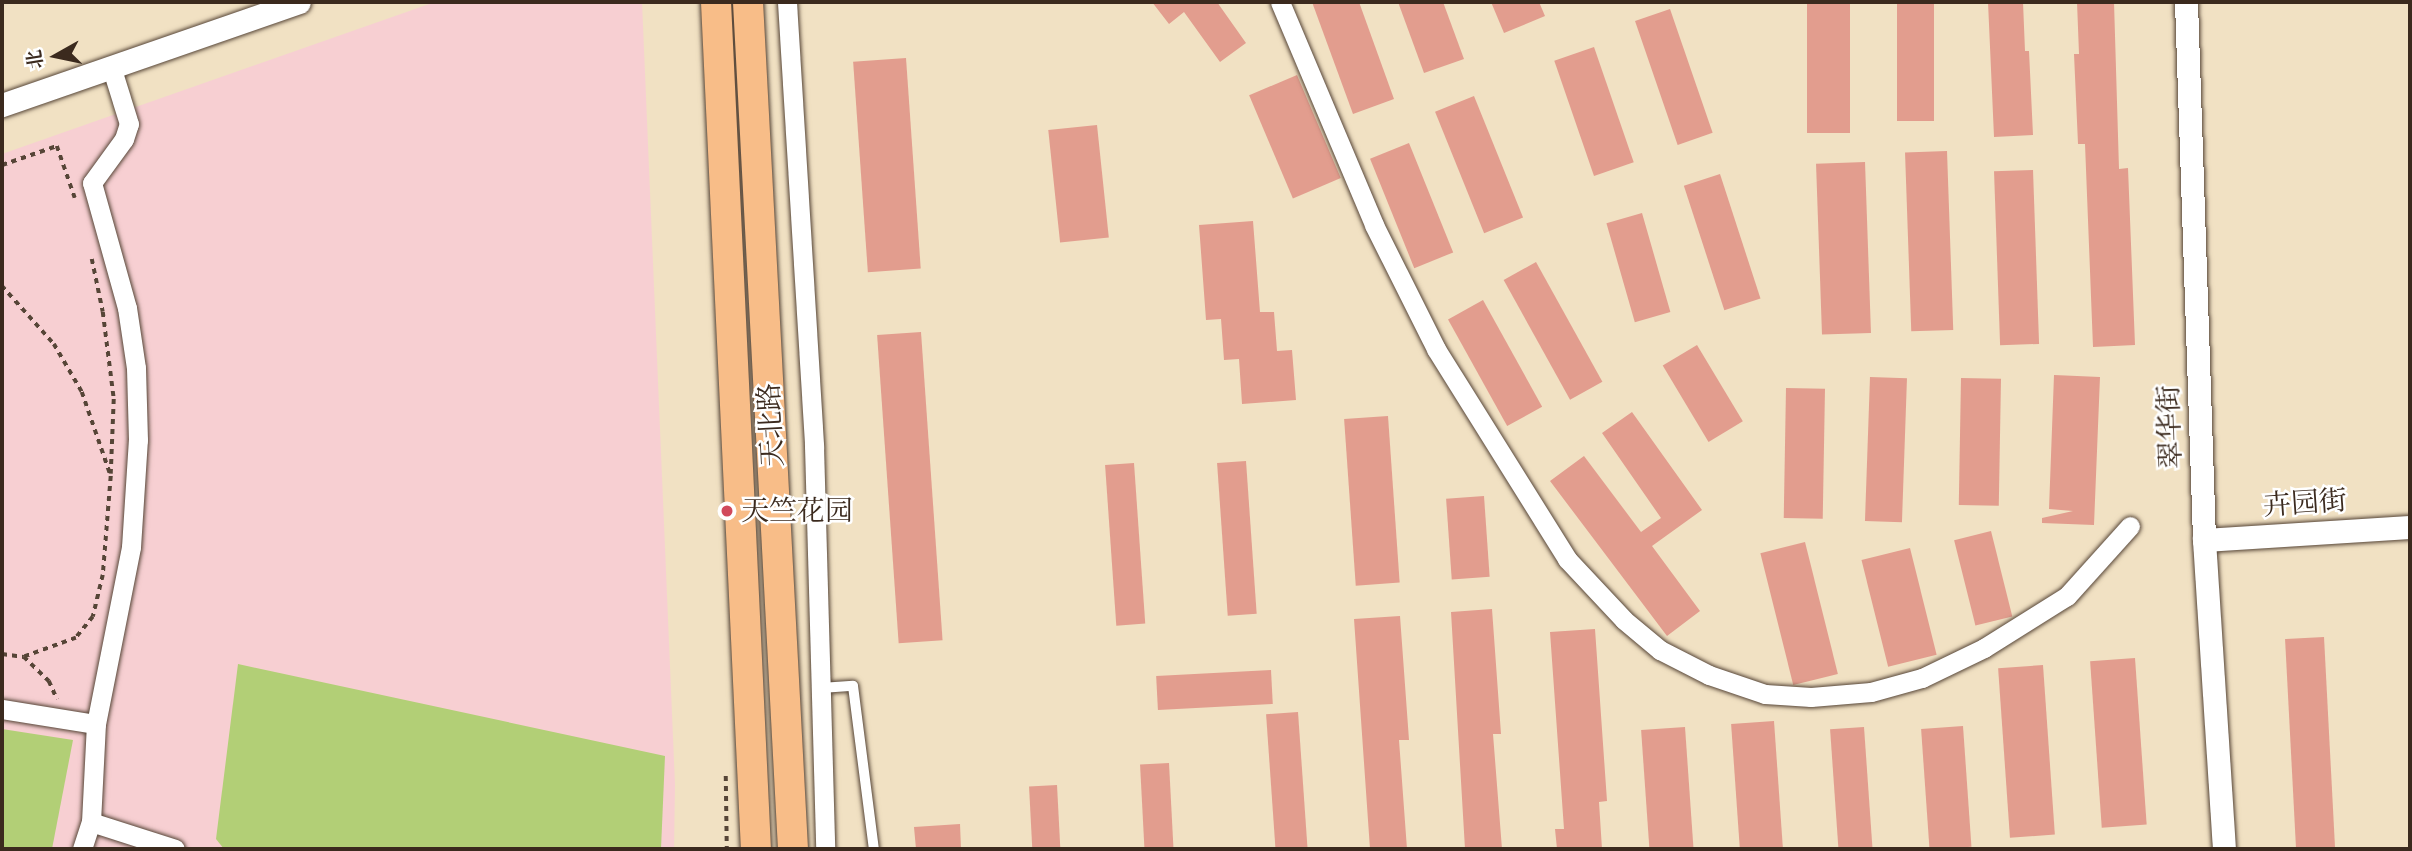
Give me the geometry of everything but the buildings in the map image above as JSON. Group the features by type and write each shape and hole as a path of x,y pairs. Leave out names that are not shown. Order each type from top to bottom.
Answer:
{"main road":[{"name":"天北路","path":"716,2 756,849"},
{"name":"天北路","path":"748,2 793,849"}],"street":[{"path":"2,105 299,2"},
{"path":"787,2 814,446 825,849"},
{"path":"1280,2 1374,225 1436,349 1567,559 1624,621 1660,650 1709,675 1765,694 1811,697 1871,692 1922,678 1984,648 2057,603 2067,596 2130,526"},
{"name":"翠华街","path":"2186,2 2203,540 2224,849"},
{"path":"82,849 91,822 96,724 131,547 138,440 136,369 127,308 92,183 103,164 124,139 129,124 111,66"},
{"name":"卉园街","path":"2203,540 2410,527"},
{"path":"2,709 96,724"},
{"path":"91,822 175,849"}],"lane":[{"path":"821,688 853,686 874,849"}],"path":[{"path":"2,164 57,146 78,206"},
{"path":"2,654 24,657 76,638 93,617 103,575 114,400 103,312 91,253"},
{"path":"2,286 11,292 61,356 82,392 111,476"},
{"path":"24,657 49,681 65,717"}],"shaded area":[{"path":"435,2 642,2 675,785 674,849 2,849 2,154"}],"green space":[{"path":"238,664 665,756 661,849 224,849 216,839"},
{"path":"2,729 73,740 52,849 2,849"}],"place":[{"name":"天竺花园","path":"727,511"}]}
